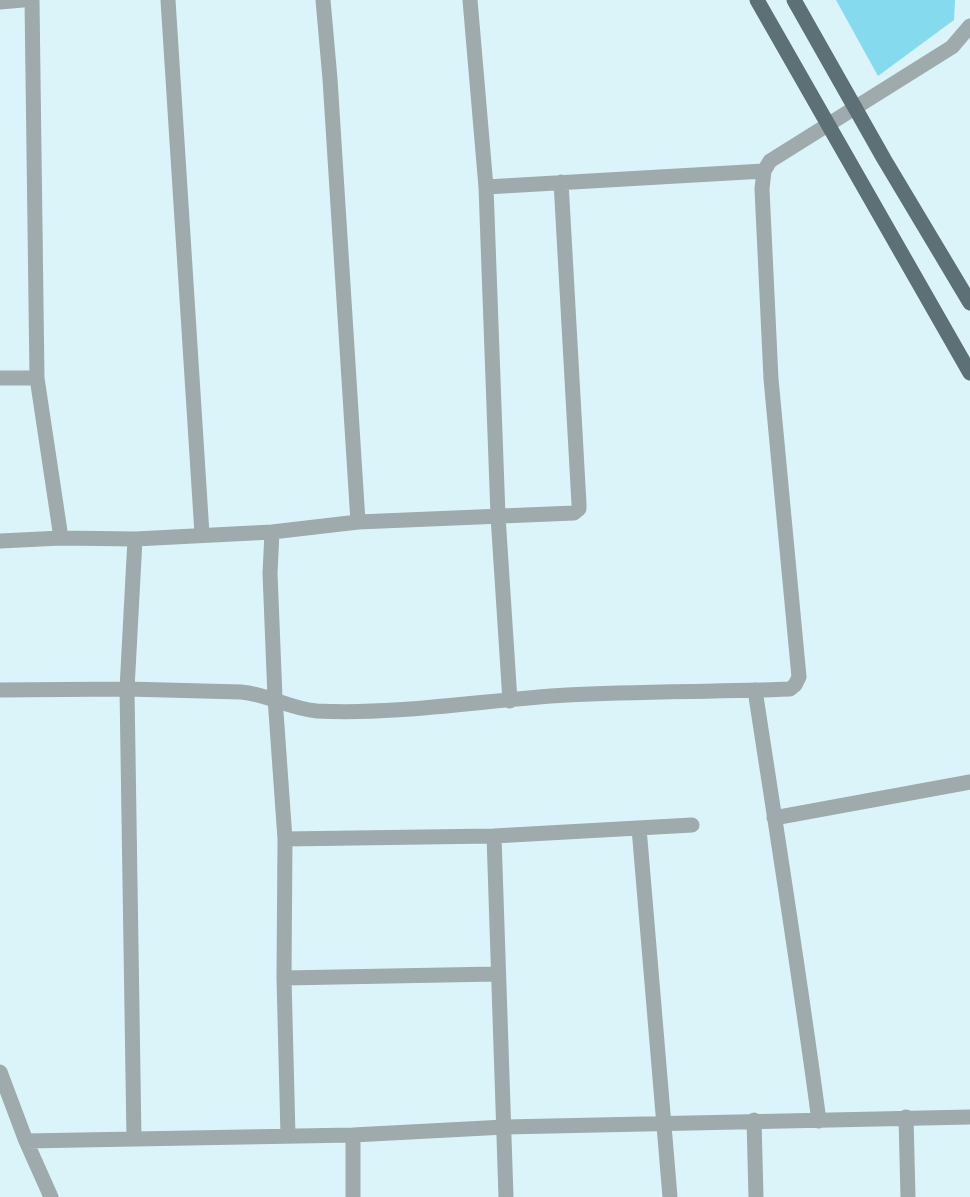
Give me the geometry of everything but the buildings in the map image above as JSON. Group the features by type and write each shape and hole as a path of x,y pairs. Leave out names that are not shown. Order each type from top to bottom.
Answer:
{"main road":[{"path":"757,0 970,373"},
{"path":"794,0 855,109 970,303"}],"street":[{"path":"0,2 24,0"},
{"path":"32,0 37,378 60,538"},
{"path":"168,0 202,534"},
{"path":"323,0 330,79 358,522"},
{"path":"470,0 486,187 498,516 510,701"},
{"path":"0,690 128,689 241,692 274,698 291,706 317,711 510,701 566,695 790,689 795,685 799,677 771,378 762,188 764,171 770,161 783,152 829,126 952,47 970,26"},
{"path":"486,187 764,171"},
{"path":"0,541 60,538 135,539 202,534 272,532 358,522 567,514 579,509 561,182"},
{"path":"0,378 37,378"},
{"path":"272,532 270,573 274,698 285,839 284,978 288,1136"},
{"path":"134,1139 128,689 135,539"},
{"path":"755,690 802,994 819,1121"},
{"path":"774,818 970,782"},
{"path":"285,839 494,836 692,825"},
{"path":"639,828 670,1197"},
{"path":"494,836 506,1197"},
{"path":"284,978 498,974"},
{"path":"0,1072 26,1141 51,1197"},
{"path":"26,1141 353,1135 505,1127 754,1120 819,1121 970,1117"},
{"path":"906,1118 908,1197"},
{"path":"754,1120 756,1197"},
{"path":"353,1135 353,1197"}],"shaded area":[{"path":"836,0 955,0 954,20 878,76"}]}
